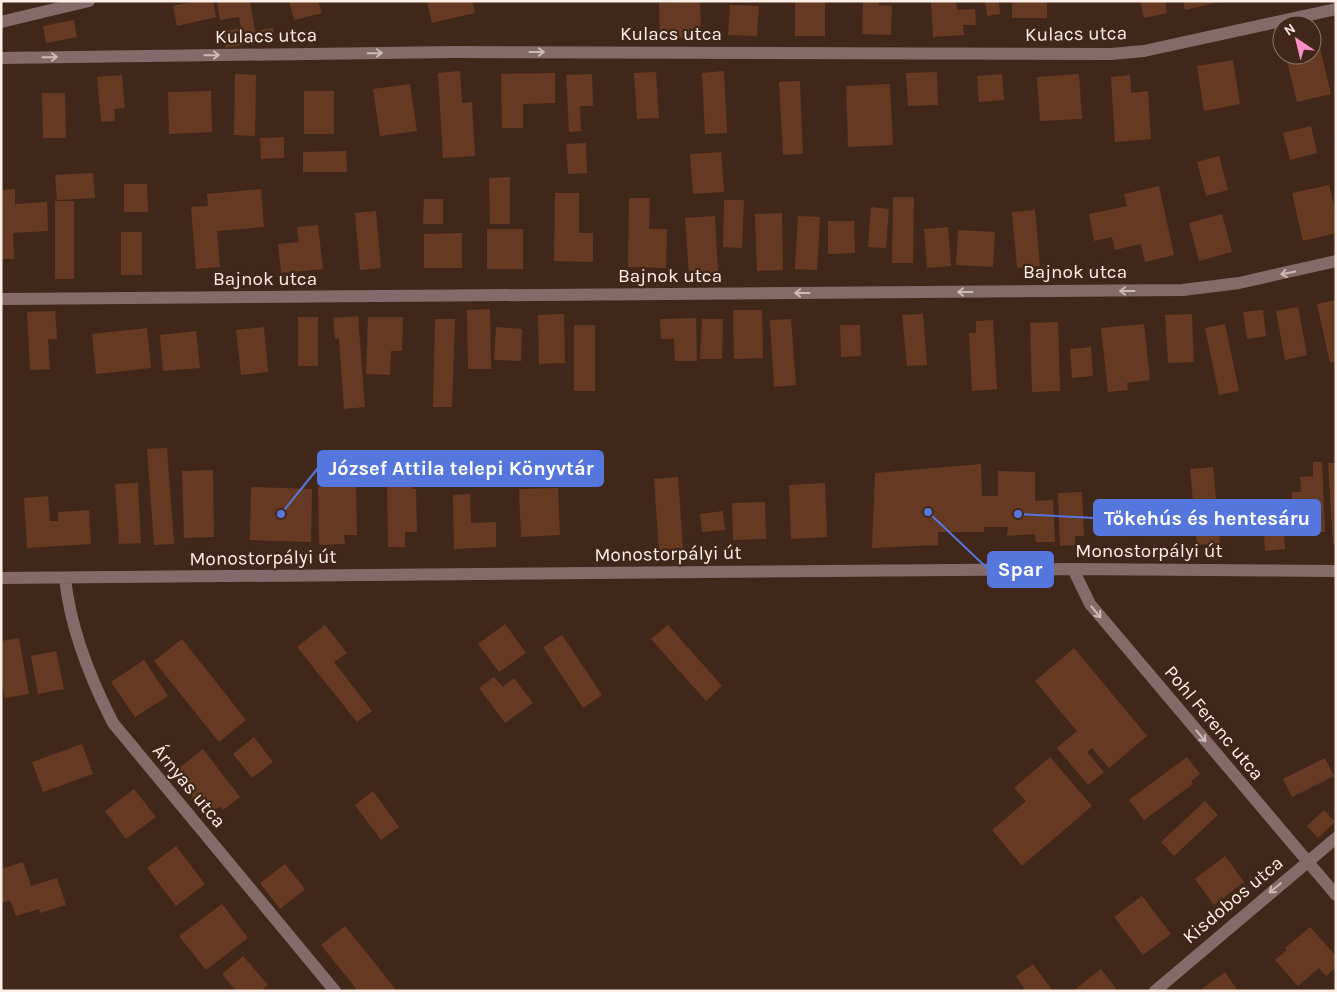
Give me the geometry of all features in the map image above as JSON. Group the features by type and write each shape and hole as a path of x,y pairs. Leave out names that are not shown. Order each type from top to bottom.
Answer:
{"street":[{"path":"1,22 90,1"},
{"name":"Kulacs utca","path":"1,58 454,52 1111,54 1144,51 1336,9"},
{"name":"Bajnok utca","path":"1,299 1183,290 1239,283 1336,261"},
{"name":"Monostorpályi út","path":"1,578 1072,569 1336,571"},
{"name":"Pohl Ferenc utca","path":"1072,569 1090,604 1310,859 1336,895"},
{"name":"Árnyas utca","path":"65,578 67,603 95,688 113,724 335,991"},
{"name":"Kisdobos utca","path":"1155,991 1336,838"}],"building":[{"path":"195,1 213,1 216,17 177,26 173,6"},
{"path":"217,1 250,1 255,31 273,28 275,39 226,48 223,31 241,28 239,17 220,20"},
{"path":"289,1 318,1 322,13 294,20"},
{"path":"427,1 472,1 475,13 432,23"},
{"path":"700,1 701,37 660,39 659,3"},
{"path":"795,1 825,1 825,36 795,36"},
{"path":"863,1 879,1 879,5 892,6 891,35 862,34"},
{"path":"931,1 956,1 957,10 975,9 976,25 963,25 964,35 933,37"},
{"path":"985,1 999,1 1000,14 987,16"},
{"path":"1012,1 1047,1 1047,18 1012,18"},
{"path":"1140,1 1165,1 1167,13 1144,18"},
{"path":"1183,1 1218,1 1218,2 1185,10"},
{"path":"730,5 759,6 757,36 728,35"},
{"path":"74,20 77,37 46,43 43,26"},
{"path":"1322,56 1331,94 1297,102 1288,65 1322,65"},
{"path":"1233,60 1240,104 1204,111 1197,66"},
{"path":"460,71 462,103 472,102 475,156 443,158 438,73"},
{"path":"724,71 727,133 705,134 702,73"},
{"path":"656,72 659,118 637,119 634,73"},
{"path":"937,72 938,105 908,106 906,73"},
{"path":"555,73 555,103 523,104 523,128 502,128 501,74"},
{"path":"235,74 256,75 255,136 234,135"},
{"path":"592,74 593,106 580,106 581,131 569,132 566,75"},
{"path":"1002,74 1004,100 979,102 977,76"},
{"path":"1079,74 1082,119 1040,121 1037,77"},
{"path":"122,75 125,108 114,109 115,121 101,122 97,77"},
{"path":"1130,75 1131,93 1148,91 1151,139 1115,142 1111,77"},
{"path":"800,81 803,154 783,155 779,82"},
{"path":"410,84 417,131 380,136 373,89"},
{"path":"890,84 893,145 848,147 846,86"},
{"path":"211,91 212,132 169,134 168,92"},
{"path":"304,91 334,91 334,134 304,134"},
{"path":"42,93 65,93 66,138 43,138"},
{"path":"1311,126 1317,153 1290,160 1283,133"},
{"path":"284,137 284,158 261,159 260,138"},
{"path":"586,143 587,173 568,174 566,144"},
{"path":"346,151 347,172 303,172 303,152"},
{"path":"721,152 724,192 693,194 690,154"},
{"path":"1219,156 1228,190 1206,196 1197,162"},
{"path":"93,173 95,198 57,200 55,175"},
{"path":"510,177 510,224 490,224 489,178"},
{"path":"124,184 147,184 148,212 124,212"},
{"path":"1329,185 1336,214 1336,233 1303,241 1292,193"},
{"path":"1159,186 1174,255 1145,262 1141,244 1115,250 1112,237 1094,241 1089,214 1127,206 1124,194"},
{"path":"15,189 15,204 47,202 48,231 13,233 14,259 1,259 1,190"},
{"path":"261,189 264,227 217,231 220,267 196,269 191,207 208,206 207,194"},
{"path":"555,193 579,193 579,233 593,233 593,262 554,261"},
{"path":"893,197 914,197 913,263 892,263"},
{"path":"629,198 650,198 649,229 667,229 666,268 628,267"},
{"path":"424,199 443,199 443,224 423,224"},
{"path":"724,200 744,200 742,248 723,247"},
{"path":"55,201 74,201 74,279 55,279"},
{"path":"871,207 889,209 886,248 868,247"},
{"path":"1035,210 1040,266 1017,268 1012,212"},
{"path":"376,211 381,268 360,270 355,213"},
{"path":"782,213 783,270 757,271 755,214"},
{"path":"1222,214 1232,252 1199,261 1189,223"},
{"path":"715,216 718,274 689,276 685,218"},
{"path":"798,216 820,217 817,270 795,269"},
{"path":"828,221 854,221 855,253 828,254"},
{"path":"318,225 323,269 281,273 278,244 299,242 297,227"},
{"path":"948,227 951,266 927,268 924,229"},
{"path":"487,229 523,229 523,269 487,269"},
{"path":"958,230 995,232 993,267 956,265"},
{"path":"121,232 142,232 142,275 121,275"},
{"path":"462,233 462,268 424,268 424,234"},
{"path":"1336,300 1336,361 1330,363 1317,304"},
{"path":"1298,307 1307,355 1285,360 1276,311"},
{"path":"490,309 491,369 468,369 467,310"},
{"path":"733,310 762,310 763,358 734,359"},
{"path":"1263,310 1266,336 1247,339 1243,312"},
{"path":"55,311 57,339 48,339 50,369 30,370 27,312"},
{"path":"564,314 565,363 539,364 538,315"},
{"path":"923,314 927,365 907,366 902,315"},
{"path":"1192,314 1194,362 1168,363 1165,315"},
{"path":"358,316 365,407 344,409 339,338 335,339 333,318"},
{"path":"298,317 318,317 318,366 298,366"},
{"path":"368,317 403,317 402,351 391,351 390,375 366,374"},
{"path":"696,318 697,361 675,361 674,339 661,339 660,319"},
{"path":"435,319 455,319 452,407 433,407"},
{"path":"702,319 723,319 722,359 700,359"},
{"path":"791,319 796,385 774,387 770,320"},
{"path":"993,320 997,389 972,391 969,333 976,333 976,321"},
{"path":"1058,322 1060,391 1032,392 1030,323"},
{"path":"1144,324 1150,380 1127,383 1128,390 1108,392 1101,328"},
{"path":"1225,324 1239,391 1219,395 1205,328"},
{"path":"574,325 595,325 595,391 574,391"},
{"path":"840,325 860,325 861,356 841,357"},
{"path":"264,327 268,372 241,375 236,330"},
{"path":"496,327 522,329 521,361 494,360"},
{"path":"147,328 151,368 96,374 92,334"},
{"path":"196,331 200,368 163,371 160,335"},
{"path":"1091,347 1093,376 1072,378 1070,349"},
{"path":"167,448 174,544 154,545 147,449"},
{"path":"1313,462 1322,462 1325,532 1294,533 1292,492 1301,492 1300,477 1313,476"},
{"path":"1328,463 1336,463 1336,544 1333,544"},
{"path":"981,464 982,496 998,496 998,471 1035,472 1035,501 1053,500 1055,542 1036,542 1035,534 1007,536 1008,527 984,527 984,532 938,532 938,545 872,548 875,473"},
{"path":"1213,467 1220,543 1197,545 1190,469"},
{"path":"213,470 214,537 184,538 182,471"},
{"path":"412,477 412,489 416,489 417,532 405,532 405,547 388,547 387,478"},
{"path":"678,477 683,548 659,550 654,479"},
{"path":"138,483 141,543 119,544 115,484"},
{"path":"825,483 827,537 791,539 789,485"},
{"path":"356,486 357,535 344,535 345,544 319,545 318,487"},
{"path":"251,487 312,489 311,542 250,540"},
{"path":"558,488 560,535 521,537 519,489"},
{"path":"1082,492 1084,536 1075,536 1075,545 1060,546 1058,493"},
{"path":"470,494 471,523 496,522 496,547 454,549 453,495"},
{"path":"48,496 50,521 58,521 58,512 89,510 91,544 27,548 24,498"},
{"path":"765,502 766,539 733,540 732,503"},
{"path":"1282,505 1285,549 1265,551 1262,507"},
{"path":"723,511 725,530 702,532 700,514"},
{"path":"505,624 526,653 499,672 478,644"},
{"path":"325,625 347,653 334,662 372,711 357,722 297,647"},
{"path":"668,625 722,686 706,701 651,639"},
{"path":"562,635 602,695 583,708 543,647"},
{"path":"19,638 29,694 5,698 1,679 1,641"},
{"path":"182,639 246,720 219,742 154,661"},
{"path":"1074,648 1147,736 1109,768 1092,748 1087,752 1104,772 1088,785 1057,748 1077,731 1035,681"},
{"path":"56,651 64,689 38,694 31,656"},
{"path":"144,660 168,696 135,717 111,682"},
{"path":"494,677 503,687 514,678 533,703 505,723 479,688"},
{"path":"254,737 273,762 252,778 233,754"},
{"path":"82,744 93,774 43,792 32,762"},
{"path":"203,749 240,797 223,810 220,806 207,816 174,772"},
{"path":"1050,757 1092,806 1022,866 992,830 1026,801 1014,788"},
{"path":"1187,757 1200,774 1191,781 1193,784 1144,820 1129,800"},
{"path":"1325,758 1334,776 1292,797 1283,779"},
{"path":"134,789 156,817 126,839 105,811"},
{"path":"373,791 399,827 381,840 355,805"},
{"path":"1205,801 1218,815 1174,856 1161,842"},
{"path":"1324,810 1335,822 1318,838 1307,826"},
{"path":"176,846 205,884 176,906 147,868"},
{"path":"1225,856 1244,882 1214,905 1195,879"},
{"path":"23,862 31,886 57,878 66,905 40,913 39,909 16,916 10,900 1,903 1,869"},
{"path":"285,864 305,889 280,909 260,883"},
{"path":"1142,896 1171,934 1143,955 1114,917"},
{"path":"222,904 248,938 206,970 179,936"},
{"path":"345,926 397,991 358,991 321,945"},
{"path":"1310,927 1336,956 1336,967 1326,976 1319,968 1298,986 1275,960 1287,950 1285,948"},
{"path":"243,956 268,985 261,991 236,991 222,974"},
{"path":"1033,964 1053,991 1026,991 1016,976"},
{"path":"1101,969 1118,991 1073,991"},
{"path":"1225,972 1238,991 1199,991"}],"place":[{"name":"Spar","path":"928,512"},
{"name":"József Attila telepi Könyvtár","path":"281,514"},
{"name":"Tőkehús és hentesáru","path":"1018,514"}]}
